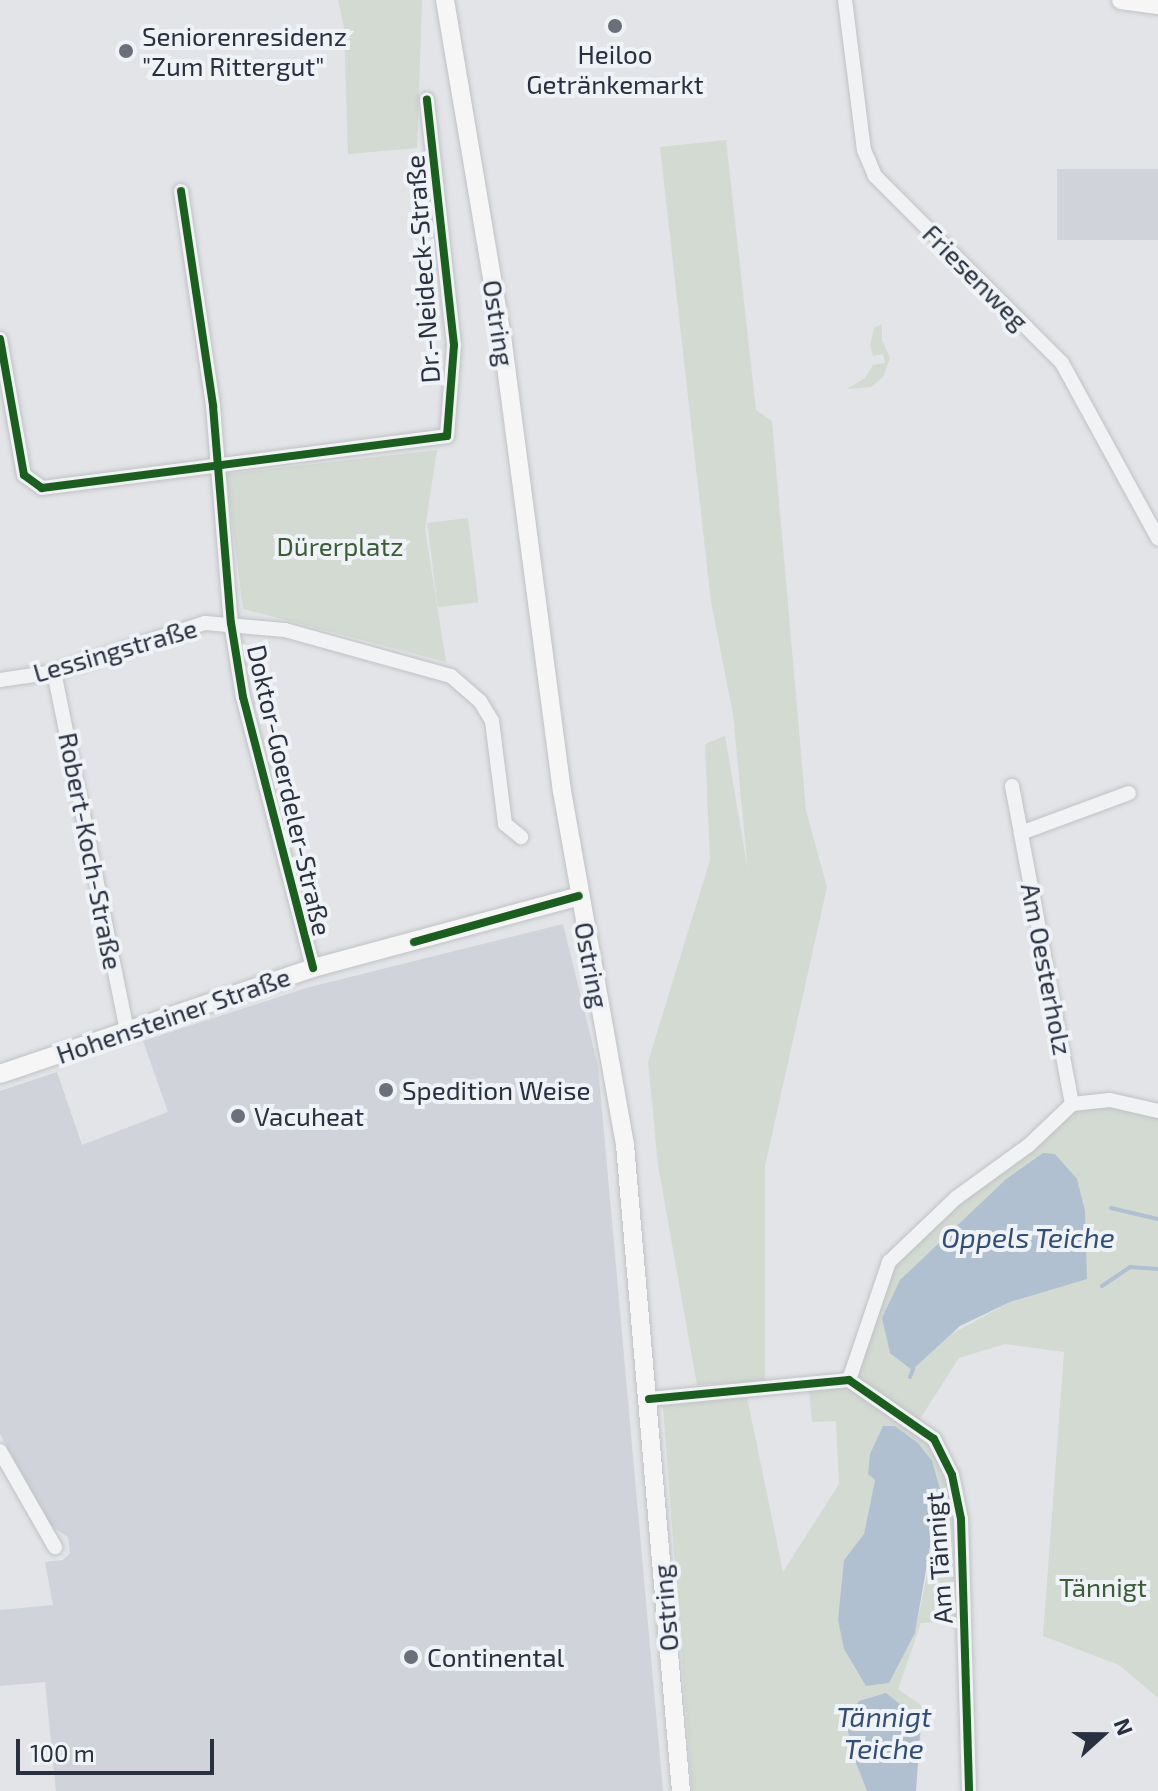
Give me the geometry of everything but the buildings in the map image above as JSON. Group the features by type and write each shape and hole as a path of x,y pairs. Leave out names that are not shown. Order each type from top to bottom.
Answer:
{"main road":[{"name":"Ostring","path":"445,0 502,336 538,636 579,896 625,1145 681,1791"},
{"path":"1121,0 1158,5"},
{"name":"Hohensteiner Straße","path":"0,1074 313,968 579,896"}],"street":[{"name":"Friesenweg","path":"845,0 864,150 875,176 1062,363 1158,538"},
{"name":"Dr.-Neideck-Straße","path":"217,467 447,436 454,345 427,99"},
{"name":"Doktor-Goerdeler-Straße","path":"181,191 217,467 231,623 263,784 313,968"},
{"path":"0,339 24,475 42,488 217,467"},
{"name":"Lessingstraße","path":"0,680 54,672 205,623 231,623"},
{"path":"231,623 285,630 451,676 464,684 492,721 505,824 521,837"},
{"name":"Robert-Koch-Straße","path":"54,672 127,1031"},
{"name":"Am Oesterholz","path":"1012,786 1072,1104"},
{"path":"1021,833 1129,793"},
{"path":"649,1399 849,1380 889,1262 956,1198 1029,1145 1072,1104 1110,1100 1158,1111"},
{"name":"Am Tännigt","path":"849,1380 934,1439 952,1475 964,1581 969,1791"},
{"path":"0,1451 55,1547"}],"shaded area":[{"path":"1057,169 1158,169 1158,240 1057,240"},
{"path":"563,924 598,1066 663,1791 56,1791 45,1682 0,1686 0,1610 53,1605 45,1562 63,1560 70,1553 68,1537 51,1526 0,1434 0,1091 57,1072 82,1145 168,1112 143,1041 306,988"}],"green space":[{"path":"338,0 422,0 417,148 348,154 344,27"},
{"path":"726,140 756,410 772,421 806,811 827,887 765,1166 765,1381 697,1385 658,1165 648,1062 710,860 705,744 725,736 748,871 733,714 711,602 660,147"},
{"path":"882,324 882,340 890,358 883,377 871,387 847,389 865,378 873,365 885,363 883,354 873,356 870,345 874,328"},
{"name":"Dürerplatz","path":"437,450 425,529 446,662 243,609 226,474"},
{"path":"468,518 478,602 438,607 427,523"},
{"name":"Tännigt","path":"1072,1104 1158,1111 1158,1698 1119,1665 1043,1636 1064,1352 1005,1344 959,1358 916,1425 952,1475 963,1622 921,1623 898,1689 922,1706 919,1791 921,1721 854,1758 867,1791 692,1791 663,1406 747,1397 783,1572 839,1484 836,1421 812,1422 809,1389 849,1380 889,1262","holes":["1044,1153 1085,1211 1086,1278 1010,1302 944,1338 900,1280 1006,1179","895,1426 918,1443 937,1525 915,1633 889,1683 844,1560 864,1534 875,1480"]}],"water":[{"name":"Oppels Teiche","path":"1043,1153 1055,1154 1077,1179 1085,1211 1087,1279 1010,1302 960,1326 912,1370 890,1353 882,1318 900,1280 1006,1179"},
{"name":"Tännigt Teiche","path":"883,1426 895,1426 918,1443 932,1461 940,1489 915,1633 889,1683 866,1686 844,1649 838,1620 844,1560 864,1534 875,1480 868,1474 870,1454"},
{"name":"Tännigt Teiche","path":"886,1693 921,1721 916,1791 867,1791 854,1758 845,1718 859,1701"}],"waterway":[{"path":"1111,1208 1158,1219"},
{"path":"1102,1286 1130,1267 1158,1269"},
{"path":"910,1377 913,1369"}],"cycle path":[{"path":"0,339 24,475 42,488 447,436 454,345 427,99"},
{"path":"181,191 213,406 231,623 243,697 313,968"},
{"path":"414,942 579,896"},
{"path":"649,1399 849,1380 934,1439 952,1475 961,1519 969,1791"}],"place":[{"name":"Heiloo Getränkemarkt","path":"615,26"},
{"name":"Seniorenresidenz \"Zum Rittergut\"","path":"126,51"},
{"name":"Spedition Weise","path":"386,1090"},
{"name":"Vacuheat","path":"238,1116"},
{"name":"Continental","path":"411,1657"}]}
